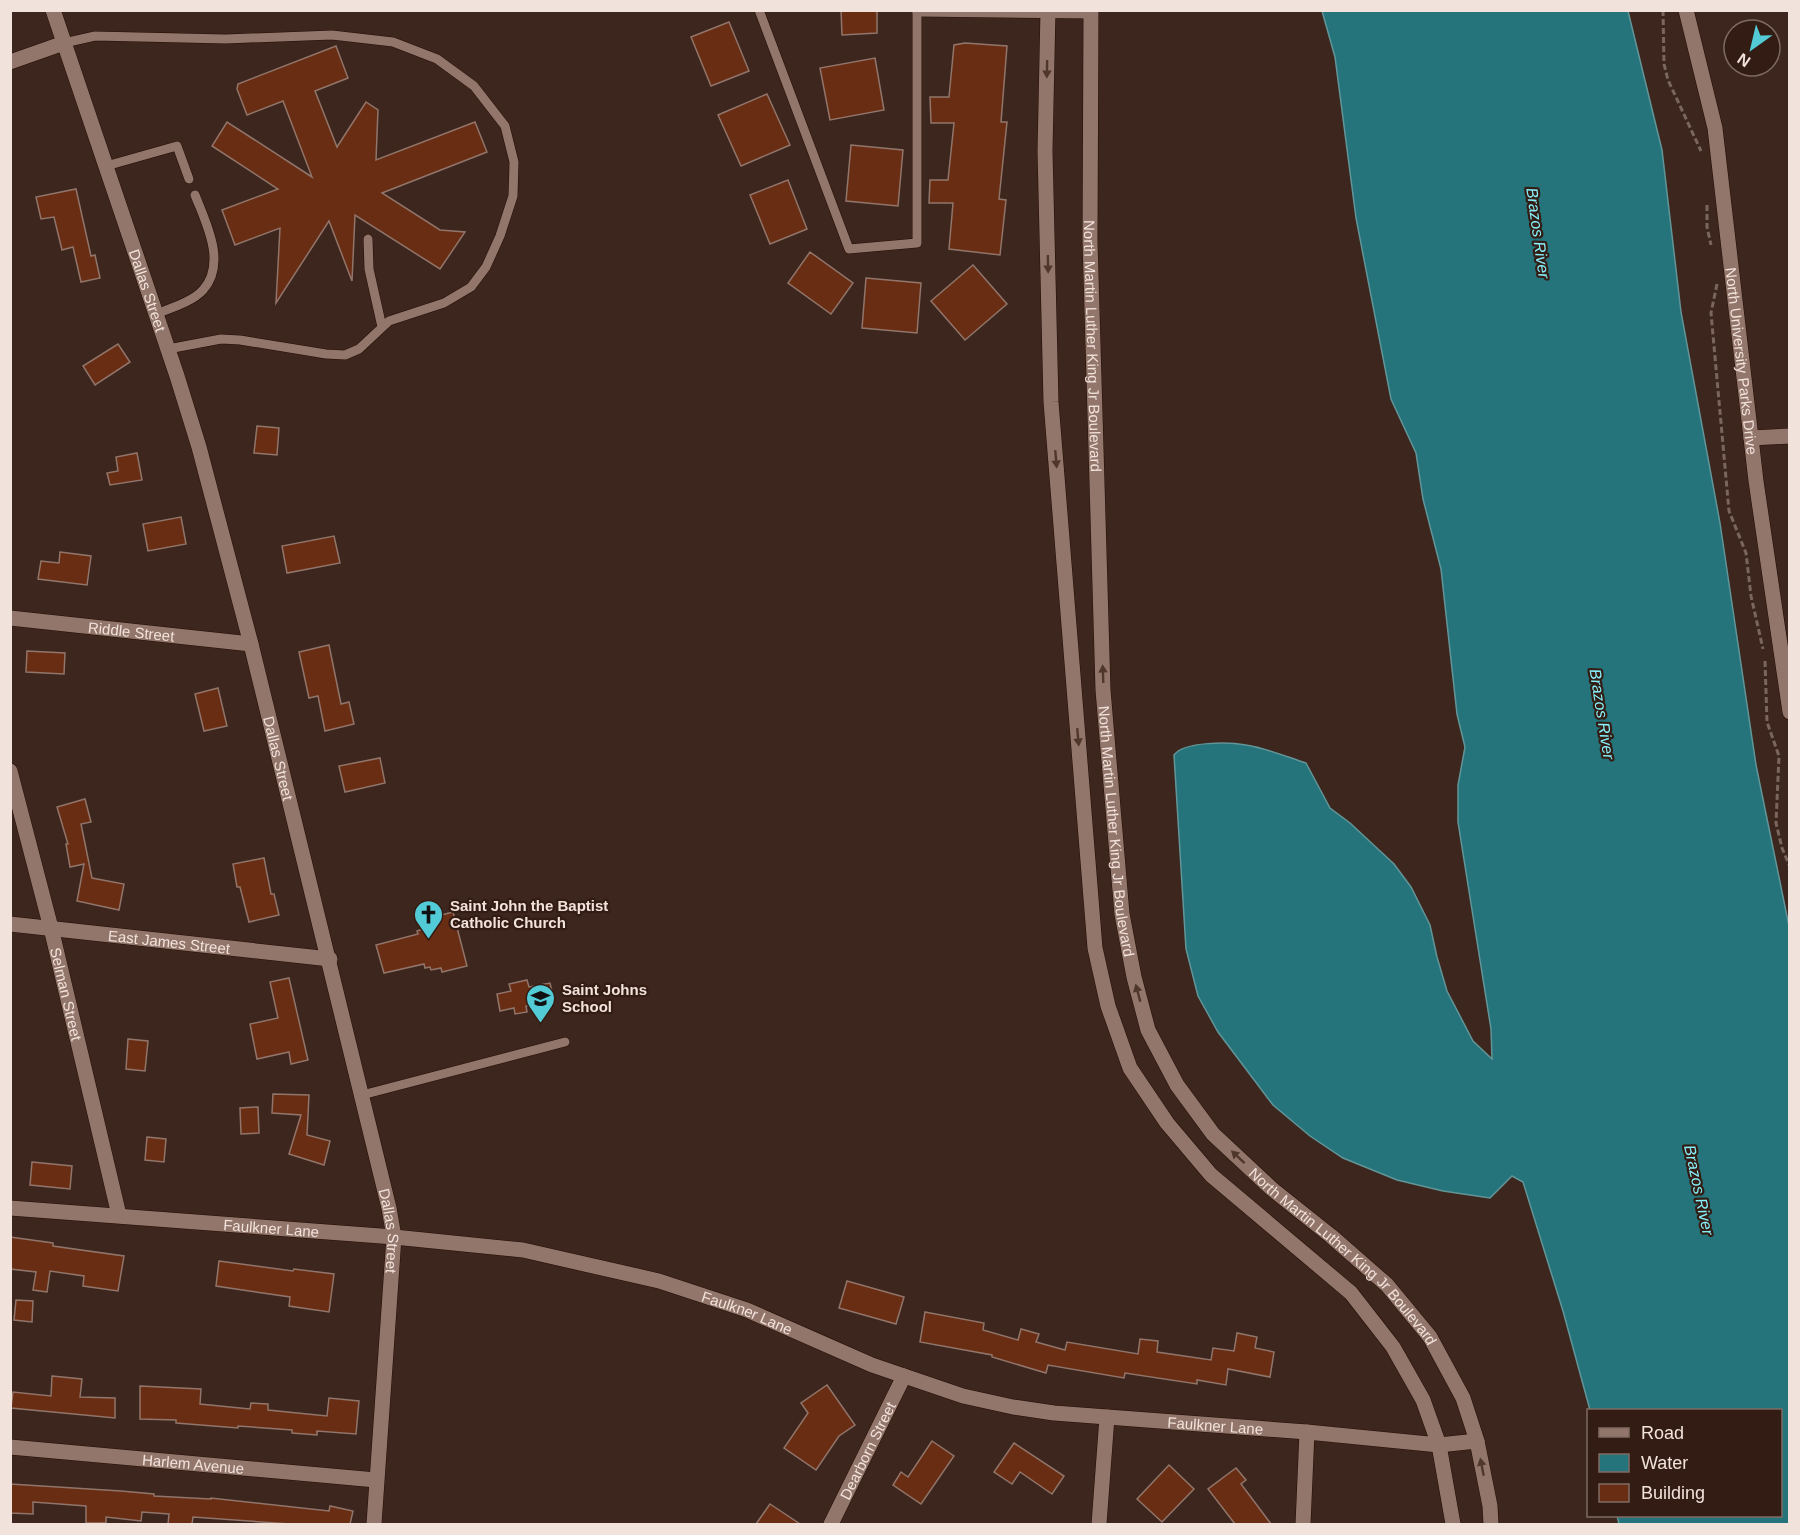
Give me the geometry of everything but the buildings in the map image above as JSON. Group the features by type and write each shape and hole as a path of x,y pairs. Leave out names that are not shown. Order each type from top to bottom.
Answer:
{"street":[{"name":"Dallas Street","path":"53,10 199,447 330,959 394,1237 374,1524"},
{"name":"North University Parks Drive","path":"1686,10 1715,128 1751,438 1790,712"},
{"name":"North Martin Luther King Jr Boulevard","path":"1048,12 1046,151 1051,402 1095,948 1108,1006 1130,1068 1167,1123 1211,1175 1351,1293 1393,1347 1423,1400 1439,1445 1453,1524"},
{"name":"North Martin Luther King Jr Boulevard","path":"1091,12 1090,242 1103,690 1122,914 1134,977 1148,1030 1177,1085 1213,1134 1272,1189 1387,1285 1430,1337 1463,1398 1477,1441 1490,1506 1491,1524"},
{"path":"10,62 64,43"},
{"path":"1751,438 1790,436"},
{"name":"Riddle Street","path":"10,618 251,644"},
{"name":"Selman Street","path":"10,771 51,928 119,1215"},
{"name":"East James Street","path":"10,924 330,959"},
{"name":"Faulkner Lane","path":"10,1208 394,1237 523,1250 659,1281 747,1310 872,1365 963,1396 1013,1407 1439,1445 1477,1441"},
{"name":"Dearborn Street","path":"831,1524 904,1376"},
{"path":"1099,1524 1107,1417"},
{"path":"1303,1524 1307,1432"},
{"name":"Harlem Avenue","path":"10,1447 376,1480"}],"lane":[{"path":"759,10 849,249 916,243 917,11 1091,12"},
{"path":"64,43 95,36 226,39 332,35 393,42 437,59 474,86 505,126 514,162 513,196 500,236 486,267 471,287 444,303 390,321 359,349 345,355 221,339 168,350"},
{"path":"106,166 177,146 189,179"},
{"path":"156,314 195,296 210,279 214,261 211,237 195,195"},
{"path":"368,239 369,269 382,327"},
{"path":"362,1095 565,1042"}],"path":[{"path":"1663,10 1664,64 1668,80 1702,152"},
{"path":"1707,201 1707,227 1714,253"},
{"path":"1717,283 1711,313 1729,511 1746,553 1751,596 1765,657 1767,722 1779,756 1776,823 1782,848 1790,867"}],"water":[{"name":"Brazos River","path":"1322,11 1628,11 1662,150 1681,312 1720,523 1756,765 1789,926 1789,1524 1619,1524 1617,1517 1782,1517 1782,1409 1590,1409 1563,1311 1523,1182 1512,1176 1490,1198 1443,1191 1397,1180 1343,1158 1310,1136 1273,1105 1218,1032 1198,996 1186,949 1174,755 1179,750 1197,745 1229,743 1254,746 1306,763 1330,808 1350,823 1394,864 1411,887 1430,925 1447,991 1473,1041 1492,1059 1491,1029 1458,822 1458,785 1465,747 1457,714 1441,569 1423,499 1416,453 1391,399 1356,218 1335,57"}],"place":[{"name":"Saint John the Baptist Catholic Church","path":"429,940"},
{"name":"Saint Johns School","path":"541,1024"}]}
